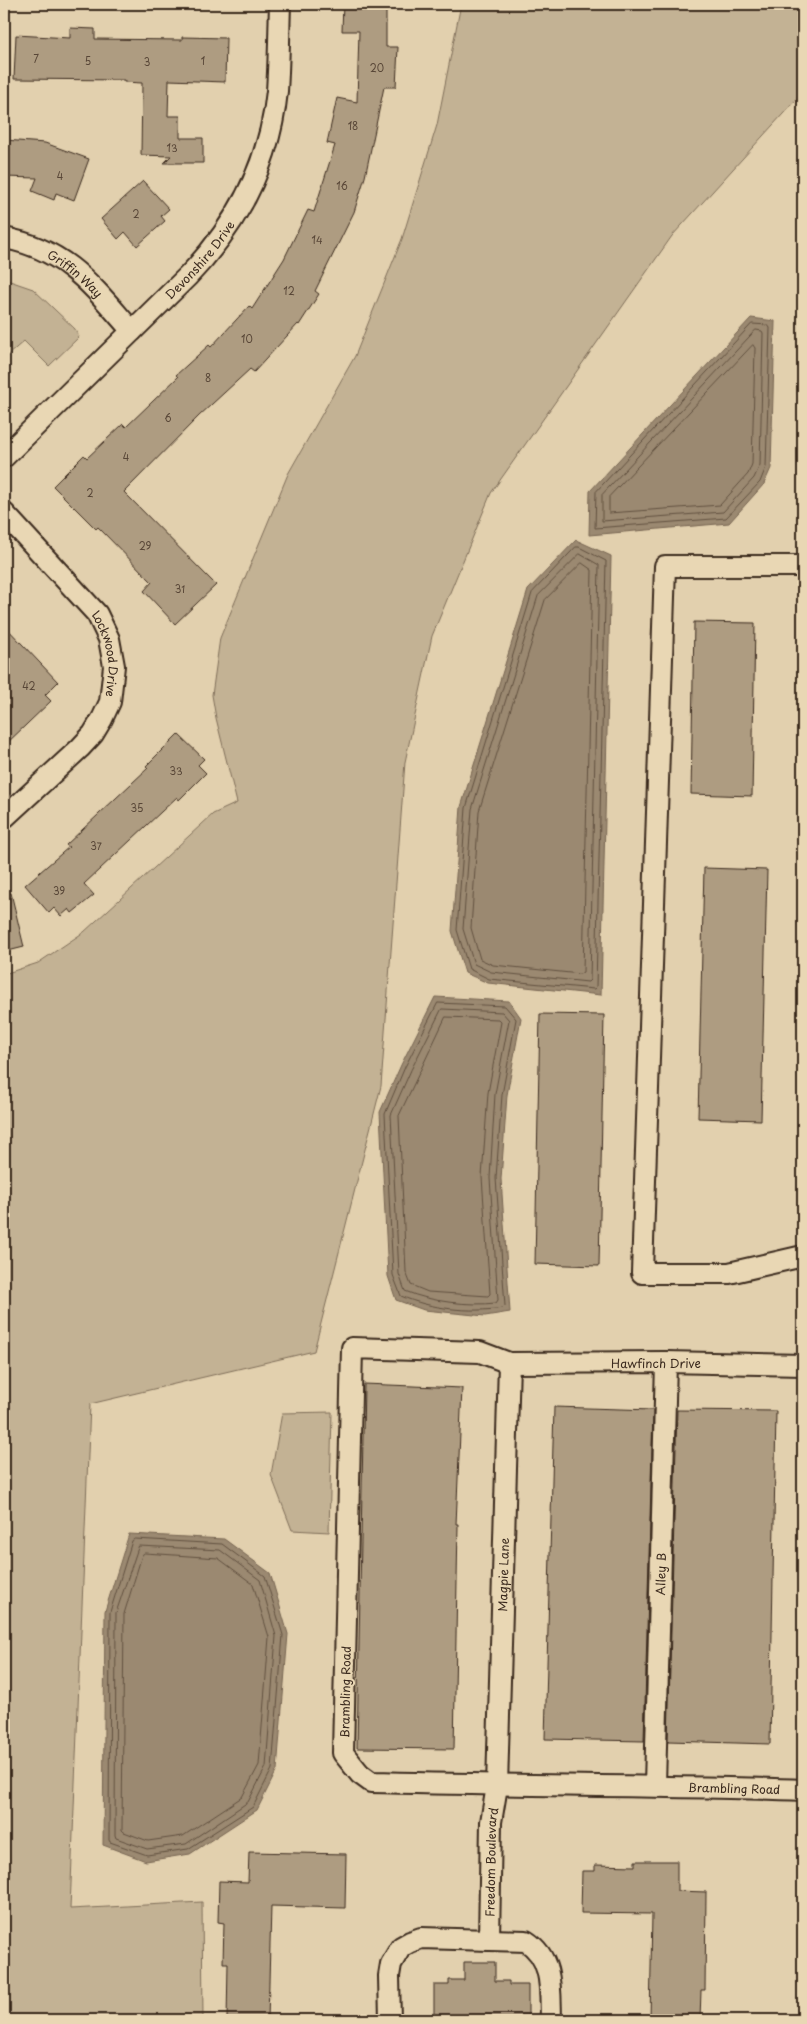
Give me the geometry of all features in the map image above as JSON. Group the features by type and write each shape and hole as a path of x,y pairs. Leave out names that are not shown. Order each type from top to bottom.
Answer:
{"street":[{"name":"Devonshire Drive","path":"4,457 188,276 214,248 236,217 253,183 266,147 274,110 278,72 280,4"},
{"name":"Griffin Way","path":"4,238 35,246 66,262 92,285 132,331"},
{"name":"Lockwood Drive","path":"4,513 97,614 109,639 114,666 110,702 93,734 4,818"},
{"path":"803,566 665,566 642,1273 729,1273 803,1256"},
{"name":"Brambling Road","path":"509,1363 480,1352 352,1348 343,1753 360,1774 371,1782 497,1786 655,1785 803,1790"},
{"name":"Hawfinch Drive","path":"509,1363 666,1362 803,1365"},
{"name":"Alley B","path":"655,1785 666,1362"},
{"name":"Magpie Lane","path":"497,1786 509,1363"},
{"name":"Freedom Boulevard","path":"489,1940 491,1822 497,1786"},
{"path":"390,2020 389,1976 391,1964 401,1947 421,1938 526,1941 539,1953 546,1964 550,1979 551,2020"}],"shaded area":[{"path":"461,4 803,4 803,92 672,236 491,493 432,636 405,762 381,1086 314,1351 90,1404 70,1909 202,1902 203,2020 4,2020 4,974 38,963 84,932 213,814 237,803 212,695 220,638 288,474 355,356 402,239 437,125"},
{"path":"4,279 33,289 75,329 79,337 49,366 24,341 8,355 4,350"},
{"path":"332,1412 329,1532 292,1530 271,1475 282,1413"}],"water":[{"path":"751,318 775,321 771,468 764,484 729,523 589,535 590,491"},
{"path":"576,540 611,556 601,995 488,983 465,973 452,931 461,807 528,590"},
{"path":"435,997 509,1001 521,1018 507,1095 501,1179 510,1312 485,1316 424,1310 396,1300 388,1276 380,1112"},
{"path":"129,1534 224,1539 270,1573 288,1634 277,1770 257,1810 190,1854 146,1861 103,1845 105,1611"}],"building":[{"path":"343,4 386,4 386,47 398,47 396,87 384,87 365,177 354,212 315,291 319,294 299,325 254,372 250,369 199,416 124,492 216,585 175,624 144,591 152,582 98,527 96,529 53,486 84,455 87,458 123,424 126,427 178,377 176,375 209,345 211,347 249,306 252,309 284,259 308,210 314,212 335,145 327,143 337,98 357,102 359,31 342,31"},
{"path":"70,28 95,29 95,39 182,40 182,37 226,38 225,82 169,80 168,116 180,116 180,138 203,138 203,163 164,163 171,156 141,155 142,83 124,82 124,80 14,79 16,35 70,38"},
{"path":"4,140 45,143 89,159 74,200 56,193 54,200 32,191 37,178 4,177"},
{"path":"143,181 169,209 161,216 165,221 137,246 125,232 118,239 101,219"},
{"path":"694,622 755,623 752,796 691,794"},
{"path":"4,625 58,682 45,695 51,701 4,746"},
{"path":"178,734 204,759 198,765 206,773 179,800 177,797 84,884 94,895 72,913 69,909 61,916 54,908 49,913 25,885 69,847 66,845 148,768 146,766"},
{"path":"704,868 767,870 761,1120 698,1118"},
{"path":"11,893 24,947 4,952 4,894"},
{"path":"540,1014 604,1015 599,1266 535,1264"},
{"path":"364,1384 462,1388 456,1524 458,1524 454,1749 357,1748"},
{"path":"554,1407 653,1410 644,1741 545,1739"},
{"path":"677,1410 776,1411 770,1744 668,1741"},
{"path":"249,1852 346,1854 345,1908 271,1906 268,2020 227,2020 228,1963 223,1963 224,1923 218,1922 219,1881 248,1882"},
{"path":"635,1861 677,1861 677,1891 706,1892 705,1990 701,1990 700,2020 650,2020 652,1914 581,1913 582,1871 595,1871 595,1865 635,1866"},
{"path":"464,1962 495,1962 495,1981 509,1981 509,1985 528,1985 528,2020 434,2020 434,1985 449,1985 449,1980 464,1980"}]}
